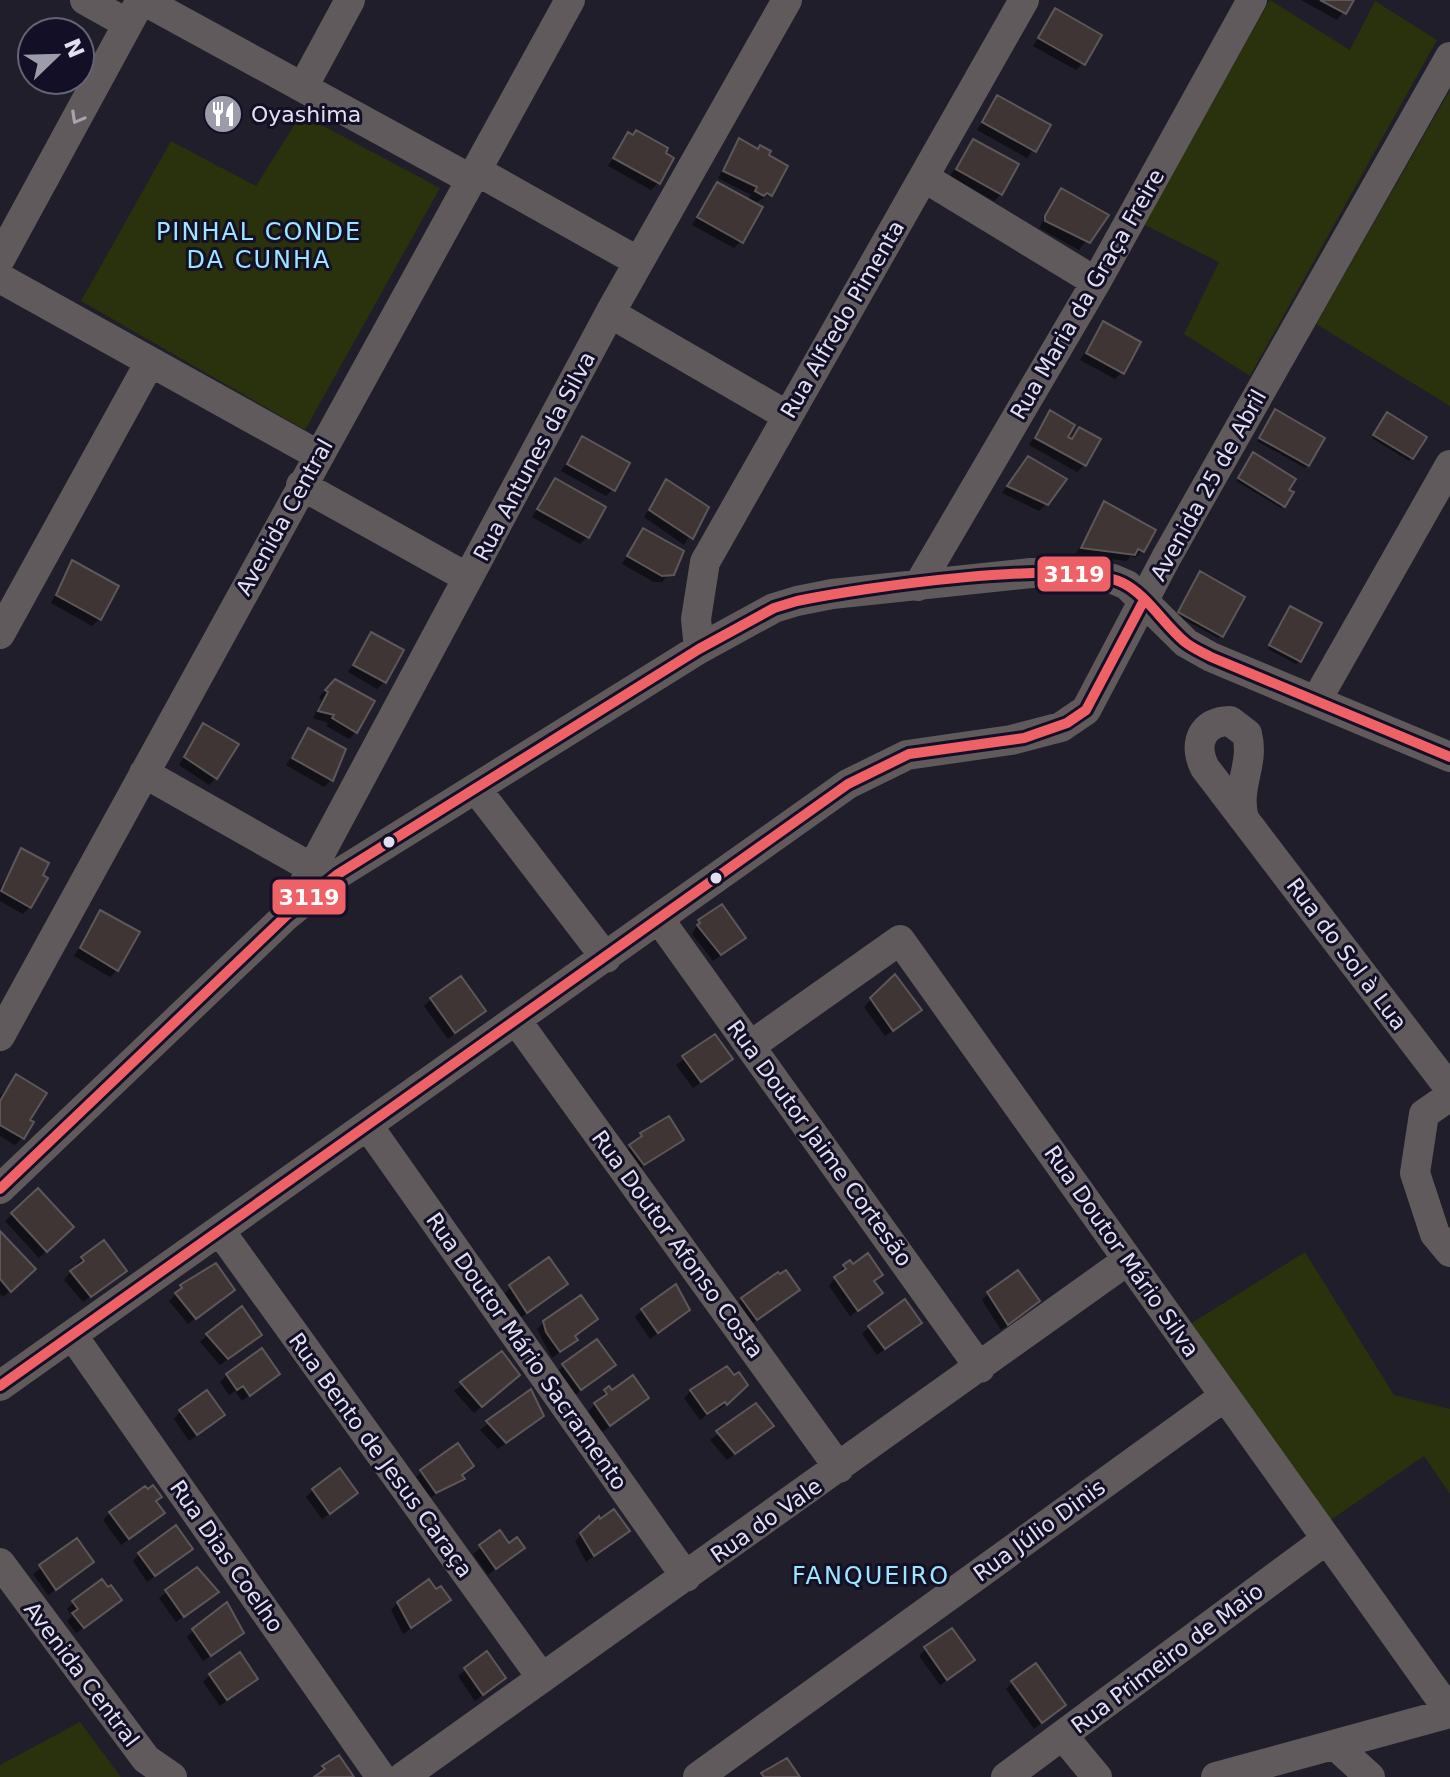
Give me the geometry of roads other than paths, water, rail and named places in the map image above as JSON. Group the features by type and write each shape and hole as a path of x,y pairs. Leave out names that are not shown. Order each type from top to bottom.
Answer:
{"street":[{"path":"85,0 137,8 303,87 639,262"},
{"path":"303,87 350,0"},
{"name":"Avenida Central","path":"0,1036 570,0"},
{"name":"Rua Antunes da Silva","path":"287,915 610,313 787,0"},
{"name":"Rua Alfredo Pimenta","path":"699,649 696,619 705,562 1024,0"},
{"name":"Rua Maria da Graça Freire","path":"918,586 1096,282 1252,0"},
{"path":"0,259 137,8"},
{"name":"Avenida 25 de Abril","path":"0,1386 848,784 907,755 1011,740 1074,720 1086,710 1143,602 1450,57"},
{"path":"925,178 1096,282"},
{"path":"0,278 318,455"},
{"path":"610,313 786,415"},
{"path":"0,634 150,362"},
{"path":"1316,701 1450,465"},
{"path":"301,485 468,578"},
{"path":"6,1175 287,915 338,874 699,649 774,608 797,601 832,594 1031,573 1079,573 1113,579 1127,585 1186,643 1450,757"},
{"path":"144,773 312,868"},
{"path":"477,790 606,958"},
{"name":"Rua do Sol à Lua","path":"1244,819 1450,1089"},
{"name":"Rua Doutor Jaime Cortesão","path":"659,919 980,1368"},
{"name":"Rua Doutor Mário Silva","path":"750,1046 900,940 1450,1713"},
{"name":"Rua Doutor Afonso Costa","path":"516,1020 839,1468"},
{"path":"1450,1096 1424,1114 1415,1173 1435,1234 1450,1252"},
{"name":"Rua Doutor Mário Sacramento","path":"368,1126 686,1577"},
{"name":"Rua Bento de Jesus Caraça","path":"220,1231 542,1678"},
{"name":"Rua do Vale","path":"403,1777 1128,1260"},
{"name":"Rua Dias Coelho","path":"73,1336 381,1777"},
{"name":"Rua Júlio Dinis","path":"698,1777 1225,1396"},
{"name":"Rua Primeiro de Maio","path":"1006,1777 1327,1539"},
{"name":"Avenida Central","path":"0,1563 146,1759 172,1777"},
{"path":"1216,1777 1450,1713"},
{"path":"1063,1736 1097,1777"},
{"path":"1335,1745 1370,1777"}],"place":[{"name":"Oyashima","path":"223,114"}],"district":[{"name":"PINHAL CONDE DA CUNHA","path":"259,246"},
{"name":"FANQUEIRO","path":"871,1576"}]}
